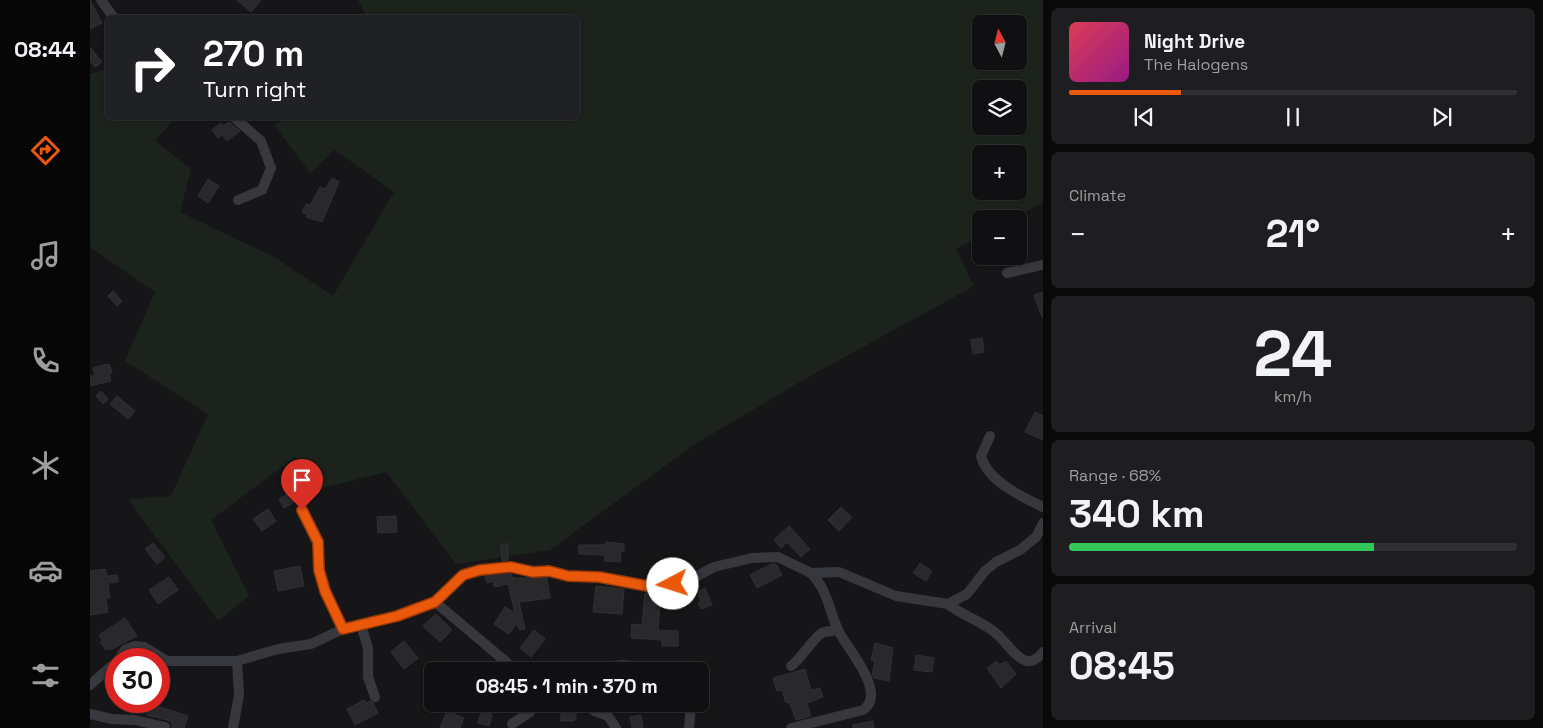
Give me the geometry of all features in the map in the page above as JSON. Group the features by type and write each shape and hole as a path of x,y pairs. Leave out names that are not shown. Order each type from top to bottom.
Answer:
{"street":[{"path":"101,0 112,15"},
{"path":"237,120 261,142 271,168 262,190 238,200"},
{"path":"1008,273 1043,265"},
{"path":"990,436 981,456 989,473 1019,495 1043,507"},
{"path":"302,510 318,542 319,570 325,591 343,629"},
{"path":"948,604 967,594 985,571 996,562 1020,550 1036,537 1043,523"},
{"path":"170,661 238,661 278,649 311,644 343,629 397,616 435,602 463,575 480,570 511,567 533,572 549,571 568,576 599,577 658,588 688,581 714,567 752,558 778,557 810,572 822,584 838,630 860,662 872,696 868,706 863,710 791,728"},
{"path":"810,572 840,572 896,596 948,604 966,618 991,629 1020,658 1027,661 1037,659 1043,652"},
{"path":"435,602 506,662"},
{"path":"361,625 368,648 368,677 375,697"},
{"path":"791,666 809,649 816,637 838,630"},
{"path":"130,648 135,646 147,648"},
{"path":"233,728 239,695 238,661"},
{"path":"90,685 105,672"},
{"path":"512,724 530,712"},
{"path":"597,712 608,716 616,728"},
{"path":"689,728 690,712"},
{"path":"90,714 112,719 135,720 165,727"}],"shaded area":[{"path":"358,0 1043,0 1043,202 1027,211 972,210 972,241 956,249 974,286 803,380 692,446 550,550 456,564 386,472 322,488 295,457 211,520 249,596 218,621 128,499 171,496 208,414 125,361 155,292 90,247 90,74 105,70 105,120 173,120 155,141 191,169 180,212 274,257 333,296 394,192 335,150 310,173 274,125 282,120 580,120 580,15 366,15"}],"building":[{"path":"90,0 102,23 90,29"},
{"path":"237,0 261,0 251,12"},
{"path":"90,47 102,62 95,67 90,61"},
{"path":"229,122 240,131 227,141 222,135 218,138 212,130 221,123 223,126"},
{"path":"332,178 339,182 322,222 306,217 307,215 302,212 306,204 309,205 312,202 320,187 325,189"},
{"path":"208,179 219,186 208,203 198,196"},
{"path":"113,291 122,301 117,306 108,296"},
{"path":"1043,292 1043,317 1042,317 1034,295"},
{"path":"982,338 984,352 973,354 971,340"},
{"path":"107,364 110,365 112,373 109,373 111,381 90,386 90,376 95,376 93,368"},
{"path":"101,391 108,399 103,404 96,396"},
{"path":"117,396 135,411 128,419 110,404"},
{"path":"1035,412 1043,416 1043,440 1025,432"},
{"path":"295,490 300,498 284,508 279,499"},
{"path":"841,507 852,517 839,531 828,520"},
{"path":"268,509 276,521 262,531 253,519"},
{"path":"396,516 397,532 378,533 377,517"},
{"path":"789,526 810,549 801,557 787,542 781,548 774,540"},
{"path":"606,542 624,544 624,551 621,551 620,562 605,561 605,555 579,554 579,545 606,545"},
{"path":"153,543 165,557 157,564 145,549"},
{"path":"501,544 508,544 508,560 502,561"},
{"path":"920,563 932,571 926,581 913,573"},
{"path":"771,564 776,564 782,575 757,588 750,575"},
{"path":"300,566 304,586 278,591 274,571"},
{"path":"105,569 107,576 117,575 118,582 108,583 110,598 106,598 108,612 90,615 90,571"},
{"path":"511,574 513,578 547,578 550,598 519,602 525,629 519,630 517,623 509,634 494,624 505,607 515,613 508,584 494,587 493,581 487,583 485,576"},
{"path":"169,577 178,590 158,604 149,590"},
{"path":"596,586 624,589 622,614 593,612"},
{"path":"705,588 712,605 701,609 698,603 701,602 697,592"},
{"path":"645,593 661,594 658,630 678,631 678,646 662,646 662,640 631,638 632,624 642,625"},
{"path":"436,614 452,630 440,642 423,626"},
{"path":"125,618 137,636 114,648 105,649 100,642 103,641 99,635"},
{"path":"534,630 545,639 531,657 520,648"},
{"path":"404,641 418,658 404,669 391,652"},
{"path":"875,643 893,648 889,681 874,678 872,674 875,661 871,660"},
{"path":"916,655 934,658 932,672 914,670"},
{"path":"997,661 999,665 1006,661 1016,674 1001,688 987,668"},
{"path":"805,669 811,690 820,688 823,697 807,703 811,716 796,720 789,702 786,703 782,690 777,691 773,678"},
{"path":"364,700 366,703 370,701 373,703 378,713 355,725 347,709"},
{"path":"170,710 188,716 184,728 172,728 172,723 167,720 147,715 148,713 170,713"},
{"path":"447,712 464,718 460,728 440,728"},
{"path":"481,712 492,714 489,726 478,723"},
{"path":"561,712 576,712 576,719 574,721 561,721"},
{"path":"641,715 643,728 632,728 630,717"},
{"path":"873,721 874,728 853,728 853,725"}],"route":[{"path":"302,510 318,542 319,570 325,591 343,629 397,616 419,606 435,602 463,575 480,570 511,567 533,572 549,571 568,576 620,580 658,588 673,584"}]}
